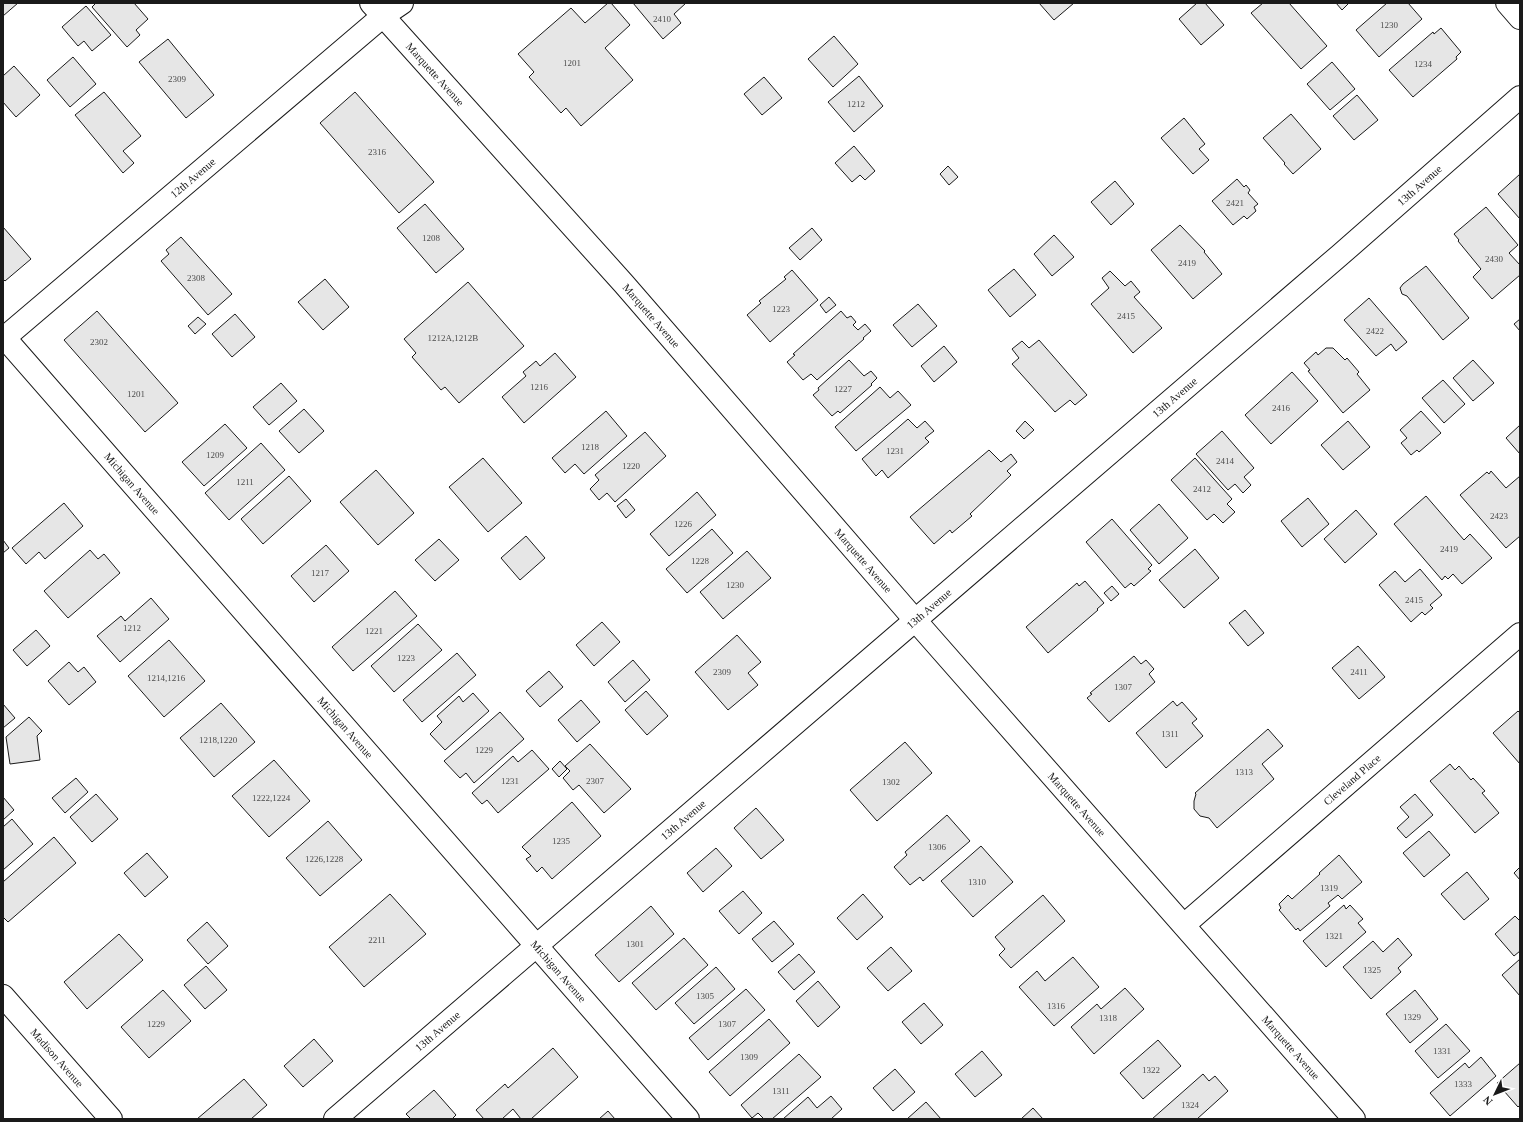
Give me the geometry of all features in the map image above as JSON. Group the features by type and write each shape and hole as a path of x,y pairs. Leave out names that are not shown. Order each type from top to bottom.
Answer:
{"street":[{"name":"12th Avenue","path":"4,338 377,10 402,3"},
{"path":"1507,3 1520,18"},
{"name":"Marquette Avenue","path":"377,10 624,284 915,620 1354,1119"},
{"name":"13th Avenue","path":"335,1119 1340,255 1520,97"},
{"name":"Michigan Avenue","path":"4,338 688,1119"},
{"name":"Cleveland Place","path":"1184,925 1520,634"},
{"name":"Madison Avenue","path":"3,996 111,1119"}],"building":[{"path":"3,3 18,3 3,16"},
{"path":"96,3 134,3 148,19 136,30 140,35 127,47 92,7"},
{"path":"608,3 611,3 630,25 605,48 633,80 581,126 566,108 561,113 529,77 534,72 518,54 571,8 585,23"},
{"path":"633,3 686,3 674,14 681,23 663,39"},
{"path":"1039,3 1074,3 1054,20"},
{"path":"1197,3 1205,3 1224,25 1201,45 1179,19"},
{"path":"1263,3 1289,3 1327,46 1301,69 1251,13"},
{"path":"1336,3 1349,3 1342,10"},
{"path":"1387,3 1408,3 1422,19 1379,57 1356,30"},
{"path":"86,6 111,35 92,51 84,41 78,46 62,27"},
{"path":"1441,28 1461,52 1456,57 1457,59 1413,97 1389,70 1433,32 1434,34"},
{"path":"834,36 858,64 833,87 808,59"},
{"path":"168,39 214,95 186,118 139,62"},
{"path":"73,57 96,84 70,107 47,80"},
{"path":"1332,62 1355,89 1330,110 1307,84"},
{"path":"14,66 40,95 16,117 3,102 3,76"},
{"path":"859,76 883,106 854,132 828,102"},
{"path":"764,77 782,98 762,115 744,94"},
{"path":"104,92 141,136 123,151 134,163 123,173 75,115"},
{"path":"355,92 434,182 399,213 320,123"},
{"path":"1357,95 1378,120 1354,140 1333,116"},
{"path":"1291,114 1321,149 1293,174 1263,138"},
{"path":"1184,118 1205,144 1199,149 1209,160 1193,174 1161,138"},
{"path":"854,146 875,171 865,180 860,175 852,182 835,163"},
{"path":"948,166 958,177 949,185 940,174"},
{"path":"1520,174 1520,219 1498,194"},
{"path":"1237,179 1244,187 1246,185 1250,190 1248,193 1258,204 1254,207 1256,211 1247,219 1244,216 1233,225 1212,201"},
{"path":"1115,181 1134,204 1111,225 1091,202"},
{"path":"425,204 464,249 436,273 397,228"},
{"path":"1486,207 1518,245 1509,253 1520,265 1520,275 1492,299 1473,277 1481,269 1454,234"},
{"path":"1180,225 1205,251 1204,252 1222,274 1193,299 1151,250"},
{"path":"3,227 31,259 5,281 3,279"},
{"path":"812,228 822,240 800,260 789,248"},
{"path":"1054,235 1074,257 1052,276 1034,254"},
{"path":"181,237 232,294 208,315 161,261 169,254 166,250"},
{"path":"1426,266 1469,318 1443,340 1407,296 1402,294 1400,288"},
{"path":"1014,269 1036,295 1010,317 988,290"},
{"path":"792,270 818,300 770,342 747,315 761,303 759,301 786,279 784,277"},
{"path":"1110,271 1125,286 1131,281 1140,292 1134,297 1162,328 1133,353 1091,304 1109,288 1102,278"},
{"path":"325,279 349,307 323,330 298,302"},
{"path":"468,282 524,346 459,403 445,387 441,390 412,357 416,353 404,339"},
{"path":"829,297 836,305 826,313 820,305"},
{"path":"1369,298 1407,342 1396,351 1391,344 1376,356 1344,320"},
{"path":"918,304 937,326 912,347 893,325"},
{"path":"97,311 178,403 145,432 64,340"},
{"path":"841,311 847,318 851,316 856,322 853,325 858,330 865,324 871,331 863,338 864,339 817,380 811,374 803,380 787,362 795,355 793,354"},
{"path":"235,314 255,337 232,357 212,334"},
{"path":"198,317 206,324 195,334 188,326"},
{"path":"1520,319 1520,331 1514,324"},
{"path":"1039,340 1087,395 1075,405 1070,400 1055,412 1012,364 1019,358 1012,349 1022,341 1029,348"},
{"path":"944,346 957,362 934,382 921,366"},
{"path":"1326,348 1333,348 1345,360 1347,358 1359,372 1357,374 1370,390 1343,413 1308,371 1310,370 1304,363 1316,352 1318,355"},
{"path":"555,353 576,377 524,423 502,397 526,376 523,372 536,361 540,366"},
{"path":"849,360 864,376 871,371 877,378 871,384 872,385 840,413 838,411 832,416 813,395 819,390 818,388"},
{"path":"1473,360 1494,383 1473,401 1453,378"},
{"path":"1292,372 1318,401 1271,444 1245,415"},
{"path":"1443,380 1465,404 1444,423 1422,398"},
{"path":"281,383 297,401 269,425 253,407"},
{"path":"880,387 890,398 898,391 911,405 856,451 835,427"},
{"path":"304,409 324,431 299,453 279,431"},
{"path":"606,411 627,436 584,474 575,464 565,473 552,458"},
{"path":"1421,411 1441,433 1419,452 1417,450 1411,455 1401,443 1407,438 1400,430"},
{"path":"908,419 917,428 925,421 934,431 925,438 929,442 888,478 882,470 876,476 862,459"},
{"path":"1025,421 1034,430 1024,439 1016,431"},
{"path":"1348,421 1370,447 1343,470 1321,445"},
{"path":"225,424 247,448 204,486 182,462"},
{"path":"1520,425 1520,454 1506,438"},
{"path":"1222,431 1254,468 1244,477 1251,485 1243,493 1235,484 1228,490 1196,454"},
{"path":"645,432 666,456 615,502 607,493 599,500 590,489 599,480 595,475"},
{"path":"261,443 285,470 229,520 205,493"},
{"path":"989,450 1001,462 1011,454 1017,462 1007,471 1011,475 970,514 972,516 952,533 950,530 934,544 910,517"},
{"path":"483,458 522,503 488,532 449,487"},
{"path":"1195,458 1232,499 1227,504 1235,512 1223,523 1214,514 1207,520 1171,480"},
{"path":"376,470 414,513 378,545 340,502"},
{"path":"1491,471 1506,488 1520,476 1520,536 1506,548 1460,495 1487,472 1489,474"},
{"path":"289,476 311,501 263,544 241,519"},
{"path":"697,492 716,515 669,556 650,534"},
{"path":"1426,496 1464,540 1470,534 1492,558 1462,584 1453,574 1448,579 1445,576 1442,580 1394,524"},
{"path":"1308,498 1329,524 1302,547 1281,521"},
{"path":"626,499 635,510 626,518 617,506"},
{"path":"64,503 83,526 45,559 39,552 26,564 12,548"},
{"path":"1159,504 1188,538 1159,564 1130,530"},
{"path":"1356,510 1377,534 1345,563 1324,539"},
{"path":"1112,519 1152,565 1148,569 1151,571 1134,586 1131,583 1125,588 1086,542"},
{"path":"712,529 733,553 687,593 666,569"},
{"path":"526,536 545,558 520,580 501,558"},
{"path":"439,539 459,560 435,581 415,560"},
{"path":"3,540 9,548 3,553"},
{"path":"326,545 349,571 314,602 291,576"},
{"path":"1195,549 1219,578 1184,608 1159,580"},
{"path":"90,550 98,559 104,554 120,573 68,618 44,591"},
{"path":"747,551 771,578 723,619 700,592"},
{"path":"1420,569 1442,595 1430,605 1433,608 1425,615 1422,612 1411,622 1379,585 1395,571 1405,582"},
{"path":"1085,581 1104,603 1097,609 1098,610 1048,653 1026,627 1077,583 1079,586"},
{"path":"1112,586 1119,594 1111,601 1104,593"},
{"path":"395,591 417,616 353,671 332,647"},
{"path":"151,598 169,619 120,662 97,636 121,616 125,621"},
{"path":"1245,610 1264,633 1248,646 1229,623"},
{"path":"602,622 620,642 594,666 576,645"},
{"path":"418,624 442,650 394,692 371,666"},
{"path":"36,630 50,646 27,666 13,650"},
{"path":"737,635 761,662 748,673 758,685 728,710 695,672"},
{"path":"169,640 205,681 164,717 128,676"},
{"path":"1358,646 1385,677 1359,699 1332,668"},
{"path":"457,653 476,675 422,722 403,700"},
{"path":"1134,656 1141,664 1146,660 1154,669 1149,674 1155,682 1109,722 1087,698 1092,694 1090,693"},
{"path":"633,660 650,680 625,702 608,682"},
{"path":"69,662 78,672 84,667 96,682 69,705 48,681"},
{"path":"549,671 563,687 540,707 526,691"},
{"path":"646,691 668,716 647,735 625,710"},
{"path":"473,693 489,711 445,750 430,734 442,722 437,716 459,696 463,702"},
{"path":"581,700 600,722 577,742 558,720"},
{"path":"1173,701 1177,706 1182,702 1197,719 1192,723 1203,736 1166,768 1136,733"},
{"path":"221,703 255,742 214,777 180,738"},
{"path":"3,704 15,718 3,728"},
{"path":"1518,711 1520,713 1520,764 1493,733"},
{"path":"500,712 524,739 474,783 466,773 460,778 444,761"},
{"path":"29,717 42,731 37,736 40,760 10,764 6,737"},
{"path":"1268,729 1283,746 1262,764 1274,779 1217,828 1209,818 1200,816 1194,809 1195,793"},
{"path":"905,742 932,773 877,821 850,790"},
{"path":"590,744 631,789 604,813 579,785 573,790 563,778 570,771 565,766"},
{"path":"532,750 549,769 498,813 487,800 482,804 472,793 513,756 518,762"},
{"path":"274,760 310,801 269,837 232,796"},
{"path":"560,761 567,769 559,777 552,769"},
{"path":"1450,764 1455,770 1459,766 1471,780 1473,778 1485,791 1482,793 1499,813 1475,833 1430,781"},
{"path":"76,778 88,792 65,813 52,798"},
{"path":"96,794 118,819 92,842 70,817"},
{"path":"1415,794 1433,815 1406,838 1397,828 1409,817 1400,807"},
{"path":"3,797 14,810 3,820"},
{"path":"572,802 601,836 552,879 542,867 537,872 526,859 531,856 522,847"},
{"path":"756,808 784,840 761,859 734,828"},
{"path":"947,815 970,841 923,881 920,877 910,885 894,867 907,855 905,852"},
{"path":"12,819 33,844 3,870 3,827"},
{"path":"328,821 362,860 320,896 286,858"},
{"path":"1429,831 1450,855 1424,877 1403,853"},
{"path":"54,837 76,863 8,922 3,917 3,882"},
{"path":"981,846 1013,882 973,917 941,881"},
{"path":"716,848 732,866 703,892 687,873"},
{"path":"147,853 168,877 145,897 124,873"},
{"path":"1339,855 1362,882 1342,899 1338,895 1328,903 1330,906 1300,931 1298,928 1296,930 1279,910 1281,908 1279,904 1288,895 1292,899"},
{"path":"1520,867 1520,880 1514,873"},
{"path":"1467,872 1489,899 1464,920 1441,894"},
{"path":"743,891 762,913 739,934 719,911"},
{"path":"390,894 426,934 364,987 329,947"},
{"path":"863,894 883,917 857,940 837,918"},
{"path":"1043,895 1065,921 1011,968 999,955 1005,949 995,937"},
{"path":"1344,905 1346,909 1350,905 1363,919 1358,923 1366,932 1326,967 1303,941"},
{"path":"651,906 674,934 619,982 595,955"},
{"path":"1515,916 1520,921 1520,951 1514,956 1495,934"},
{"path":"774,921 794,944 772,962 752,939"},
{"path":"207,922 228,946 208,964 187,940"},
{"path":"119,934 143,960 87,1009 64,982"},
{"path":"684,938 708,965 656,1010 632,983"},
{"path":"1398,938 1412,955 1398,968 1401,972 1371,999 1343,967 1373,941 1383,952"},
{"path":"891,947 912,971 888,991 867,968"},
{"path":"799,954 815,972 794,990 778,972"},
{"path":"1073,957 1099,987 1054,1026 1019,987 1037,971 1045,981"},
{"path":"1520,959 1520,996 1502,975"},
{"path":"206,966 227,990 205,1009 184,985"},
{"path":"716,967 735,989 694,1024 675,1003"},
{"path":"818,981 840,1007 818,1027 796,1001"},
{"path":"1125,988 1144,1009 1094,1054 1071,1027 1097,1004 1101,1009"},
{"path":"746,989 765,1010 708,1060 689,1038"},
{"path":"163,990 191,1021 149,1058 121,1027"},
{"path":"1415,990 1438,1019 1410,1043 1386,1014"},
{"path":"924,1003 943,1025 921,1044 902,1022"},
{"path":"769,1019 790,1043 730,1096 709,1072"},
{"path":"1446,1024 1470,1051 1438,1078 1415,1051"},
{"path":"314,1039 333,1061 303,1087 284,1066"},
{"path":"1158,1040 1181,1066 1143,1099 1120,1073"},
{"path":"553,1048 578,1077 531,1119 521,1119 513,1109 502,1119 484,1119 476,1110 505,1084 508,1088"},
{"path":"982,1051 1002,1075 975,1097 955,1074"},
{"path":"799,1054 821,1077 772,1119 764,1119 758,1113 752,1118 741,1105"},
{"path":"1481,1057 1496,1076 1450,1116 1430,1093 1465,1063 1469,1068"},
{"path":"1520,1063 1520,1105 1518,1107 1497,1083"},
{"path":"895,1069 915,1092 893,1111 873,1088"},
{"path":"1203,1074 1209,1081 1215,1076 1228,1091 1197,1119 1152,1119"},
{"path":"244,1079 267,1105 251,1119 197,1119"},
{"path":"434,1090 456,1115 452,1119 411,1119 406,1114"},
{"path":"831,1096 842,1109 831,1119 783,1119 808,1097 817,1108"},
{"path":"926,1102 941,1119 907,1119"},
{"path":"1033,1108 1043,1119 1021,1119"},
{"path":"608,1111 615,1119 599,1119"}]}
